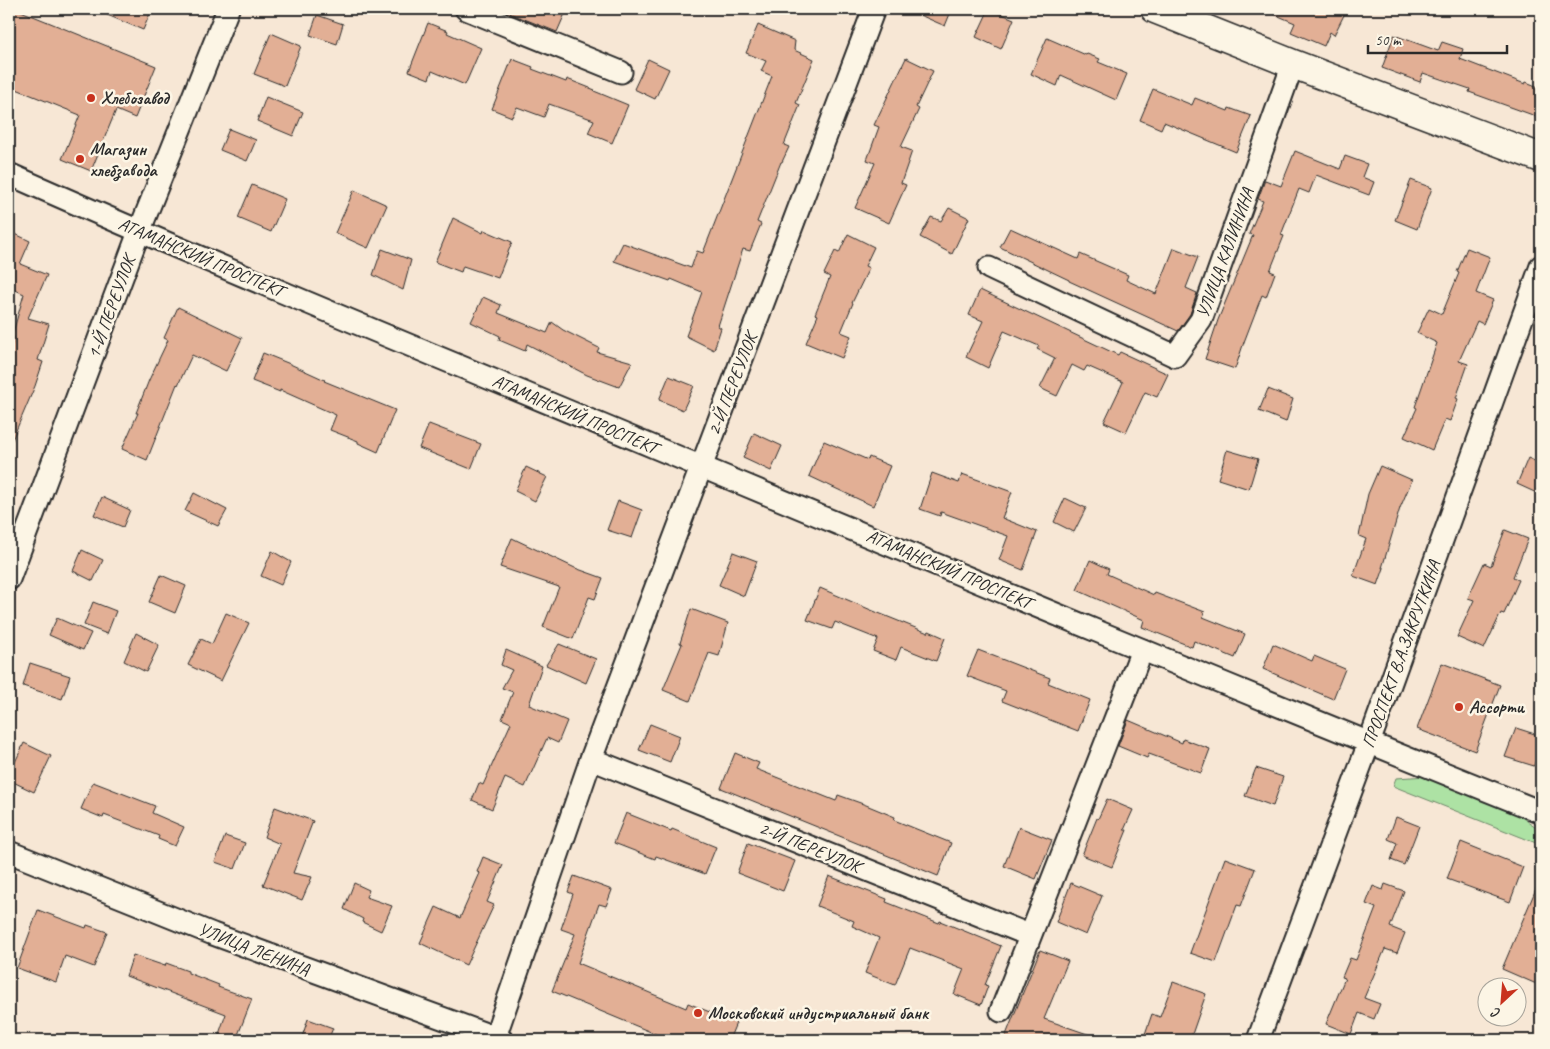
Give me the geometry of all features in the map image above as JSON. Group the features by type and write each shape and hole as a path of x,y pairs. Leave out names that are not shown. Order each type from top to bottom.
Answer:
{"main road":[{"path":"1155,9 1293,64 1541,158"}],"street":[{"name":"1-Й ПЕРЕУЛОК","path":"9,579 139,232 228,9"},
{"path":"466,9 622,72"},
{"name":"2-Й ПЕРЕУЛОК","path":"497,1039 591,759 874,9"},
{"name":"УЛИЦА КАЛИНИНА","path":"989,268 1175,356 1201,320 1293,64"},
{"name":"АТАМАНСКИЙ ПРОСПЕКТ","path":"9,174 139,232 1142,650 1541,812"},
{"name":"ПРОСПЕКТ В.А.ЗАКРУТКИНА","path":"1258,1040 1369,743 1541,266"},
{"path":"1001,1011 1029,935 1142,650"},
{"name":"2-Й ПЕРЕУЛОК","path":"591,759 1029,935"},
{"name":"УЛИЦА ЛЕНИНА","path":"9,852 213,934 497,1039"}],"green space":[{"path":"1427,776 1512,811 1541,830 1541,845 1393,786 1396,778"}],"building":[{"name":"Хлебозавод","path":"9,9 16,9 156,66 135,118 116,110 91,171 62,159 80,115 9,86"},
{"path":"93,9 152,9 143,30"},
{"path":"499,9 567,9 557,32"},
{"path":"906,9 952,9 945,26"},
{"path":"989,9 1014,19 1001,49 976,37"},
{"path":"1262,9 1347,9 1334,35 1330,32 1324,46 1291,32 1295,23"},
{"path":"317,15 343,24 337,44 310,35"},
{"path":"428,23 481,48 465,85 432,71 429,79 409,71"},
{"path":"758,25 795,41 794,50 814,59 796,103 800,105 784,145 789,147 757,222 761,224 750,251 743,249 718,326 721,328 714,350 686,336 702,292 671,279 670,281 614,261 623,243 691,268 697,251 703,253 772,76 761,71 766,61 746,53"},
{"path":"271,33 301,46 285,86 254,74"},
{"path":"1394,35 1438,51 1442,42 1463,49 1460,59 1525,84 1526,82 1541,88 1541,118 1469,92 1470,89 1423,73 1420,82 1382,68"},
{"path":"1047,38 1100,59 1098,62 1127,74 1116,100 1061,75 1057,86 1031,74"},
{"path":"906,58 933,71 916,107 919,109 901,147 912,151 901,183 906,185 889,223 855,208 875,163 867,160 879,127 874,125"},
{"path":"512,59 533,67 532,69 566,82 567,79 628,105 612,143 588,133 594,120 549,104 544,117 517,107 512,117 492,109"},
{"path":"648,59 669,69 655,99 634,89"},
{"path":"1153,89 1192,105 1195,98 1228,111 1229,108 1251,116 1236,152 1164,122 1161,129 1140,120"},
{"path":"266,97 303,112 293,136 257,121"},
{"path":"229,129 256,140 247,161 220,150"},
{"path":"1295,151 1340,169 1345,156 1367,164 1362,177 1374,182 1369,195 1316,175 1309,193 1299,189 1281,235 1284,236 1270,271 1275,273 1266,297 1262,295 1235,369 1205,359 1218,320 1253,235 1249,234 1263,201 1258,199 1265,180 1281,186"},
{"path":"1411,180 1432,188 1417,229 1395,220"},
{"path":"252,185 285,199 271,232 238,218"},
{"path":"354,190 387,205 368,248 335,233"},
{"path":"949,208 969,218 952,254 920,237 931,217 941,221"},
{"path":"453,218 483,233 484,230 512,242 498,278 463,266 461,272 435,262"},
{"path":"1010,228 1078,259 1080,254 1128,275 1126,280 1156,294 1174,248 1198,257 1186,288 1197,293 1190,314 1178,331 1069,281 1000,247"},
{"path":"9,231 30,241 20,264 47,275 28,318 49,324 38,360 43,362 9,447 9,354 24,294 9,287"},
{"path":"848,234 874,247 865,266 869,268 852,303 841,332 851,336 842,358 806,343 818,315 815,314 830,277 824,274 835,251 839,253"},
{"path":"1467,248 1490,257 1476,293 1493,300 1483,324 1477,321 1459,361 1468,364 1456,398 1458,399 1450,421 1445,419 1432,450 1404,437 1417,408 1415,407 1437,343 1417,333 1429,308 1442,314"},
{"path":"382,249 411,260 403,290 373,275"},
{"path":"980,290 1118,355 1120,352 1168,374 1157,397 1145,392 1126,432 1104,422 1123,382 1087,366 1084,371 1072,365 1057,396 1040,388 1055,358 1037,349 1039,346 1004,331 988,368 966,357 983,321 969,315"},
{"path":"483,297 501,305 498,313 547,333 552,322 563,330 599,348 597,352 632,362 619,387 587,375 527,344 525,351 499,340 500,336 471,322"},
{"path":"178,307 242,338 226,371 192,355 177,384 147,460 122,449 138,413 136,413 149,380 168,340 164,338"},
{"path":"263,353 324,381 395,410 378,452 358,443 358,441 330,430 336,415 280,390 280,392 252,381"},
{"path":"669,376 694,386 683,410 659,400"},
{"path":"1268,389 1293,399 1286,422 1259,411"},
{"path":"429,424 481,444 471,469 419,448"},
{"path":"754,433 782,446 771,471 743,458"},
{"path":"824,441 868,460 869,457 890,466 873,506 809,476"},
{"path":"1227,450 1258,459 1249,489 1218,479"},
{"path":"1528,458 1541,464 1541,495 1517,484"},
{"path":"1380,466 1412,480 1400,508 1378,585 1353,576 1366,539 1359,536 1368,494"},
{"path":"526,467 547,477 535,501 515,491"},
{"path":"932,473 959,483 962,474 1012,492 1002,518 1037,532 1023,570 999,560 1008,536 941,512 940,516 920,509"},
{"path":"194,493 227,510 218,526 185,511"},
{"path":"102,497 130,510 123,527 94,515"},
{"path":"1065,498 1086,508 1074,532 1054,522"},
{"path":"618,501 642,510 632,538 607,530"},
{"path":"1505,530 1528,539 1513,577 1519,580 1504,614 1501,613 1484,649 1457,637 1474,600 1468,598 1484,563 1491,566"},
{"path":"512,538 575,568 603,578 595,599 589,597 573,639 543,627 559,587 500,567"},
{"path":"82,550 103,560 93,581 73,571"},
{"path":"272,551 291,562 281,585 261,576"},
{"path":"733,552 757,561 744,596 719,585"},
{"path":"1090,560 1109,569 1107,574 1154,595 1155,593 1205,612 1203,617 1245,634 1235,658 1194,641 1192,647 1142,627 1144,620 1077,590"},
{"path":"161,575 186,586 175,613 149,602"},
{"path":"820,588 928,633 929,631 945,638 936,661 901,647 896,660 873,651 878,639 835,622 832,629 807,620"},
{"path":"93,602 116,611 107,634 84,625"},
{"path":"691,609 728,623 719,656 709,653 690,701 663,690 682,644 680,643"},
{"path":"226,613 249,623 221,681 188,665 201,639 212,644"},
{"path":"57,618 91,633 83,650 49,635"},
{"path":"136,633 159,645 146,672 124,661"},
{"path":"559,644 596,659 586,683 546,665"},
{"path":"1273,644 1312,661 1314,656 1345,669 1333,699 1263,669"},
{"path":"506,650 542,666 529,705 567,721 558,743 547,738 525,787 505,778 492,809 472,800 479,783 483,785 511,723 502,719 513,692 502,688 512,670 501,665"},
{"path":"978,650 1050,678 1048,683 1090,700 1078,731 1002,701 1006,691 967,676"},
{"path":"30,663 70,676 62,699 23,686"},
{"name":"Ассорти","path":"1442,663 1500,685 1475,751 1417,729"},
{"path":"1128,720 1182,743 1183,739 1210,749 1201,773 1149,754 1147,758 1118,746"},
{"path":"650,724 680,736 670,762 639,750"},
{"path":"1516,728 1541,736 1534,766 1505,757"},
{"path":"24,743 51,756 34,792 9,780 9,775"},
{"path":"735,753 759,763 756,769 836,801 838,795 866,805 895,817 894,820 951,843 938,876 721,788"},
{"path":"1256,768 1283,777 1273,806 1245,796"},
{"path":"93,782 155,806 152,813 184,827 175,846 158,839 159,836 104,815 103,818 81,809"},
{"path":"1107,799 1133,810 1124,830 1127,830 1112,867 1082,855"},
{"path":"275,807 313,821 293,873 312,877 302,900 263,885 280,844 264,837"},
{"path":"626,813 716,847 705,874 656,856 655,859 614,843"},
{"path":"1396,817 1419,826 1404,865 1391,860 1397,843 1388,839"},
{"path":"1019,827 1052,840 1036,879 1004,866"},
{"path":"225,836 245,843 235,869 215,862"},
{"path":"1461,842 1523,867 1510,902 1447,879"},
{"path":"748,843 795,861 783,891 737,873"},
{"path":"483,857 503,865 487,902 494,905 466,965 420,943 436,907 460,918 480,873 477,872"},
{"path":"1225,858 1255,869 1241,906 1237,905 1216,962 1190,953"},
{"path":"574,876 612,890 606,906 599,904 578,963 686,1008 688,1003 736,1023 729,1040 670,1040 552,991 575,934 561,929 573,894 568,892"},
{"path":"829,876 887,899 886,902 939,923 940,921 1001,946 985,985 988,986 981,1005 954,994 964,969 910,948 895,985 865,973 879,938 852,926 854,921 817,906"},
{"path":"1541,877 1541,986 1528,980 1528,976 1518,976 1502,969"},
{"path":"354,883 369,890 366,897 392,906 381,931 362,922 363,919 344,909"},
{"path":"1071,883 1102,896 1086,935 1056,922"},
{"path":"1385,884 1404,891 1390,927 1405,933 1397,953 1385,949 1364,998 1380,1004 1374,1019 1359,1013 1351,1034 1326,1024 1345,978 1342,977 1350,958 1356,960 1376,908 1366,904 1373,886 1383,890"},
{"path":"38,910 86,928 87,925 107,932 94,967 65,956 56,982 17,968"},
{"path":"1040,950 1068,961 1044,1019 1099,1038 1099,1040 1004,1040"},
{"path":"133,955 165,966 166,963 188,971 188,973 219,985 218,987 252,999 236,1040 219,1034 226,1014 126,976"},
{"path":"1173,982 1206,994 1190,1040 1162,1040 1145,1034 1152,1014 1160,1017"},
{"path":"308,1019 333,1028 328,1040 301,1040"}],"place":[{"name":"Хлебозавод","path":"91,98"},
{"name":"Магазин хлебзавода","path":"80,159"},
{"name":"Ассорти","path":"1459,707"},
{"name":"Московский индустриальный банк","path":"698,1013"}]}
